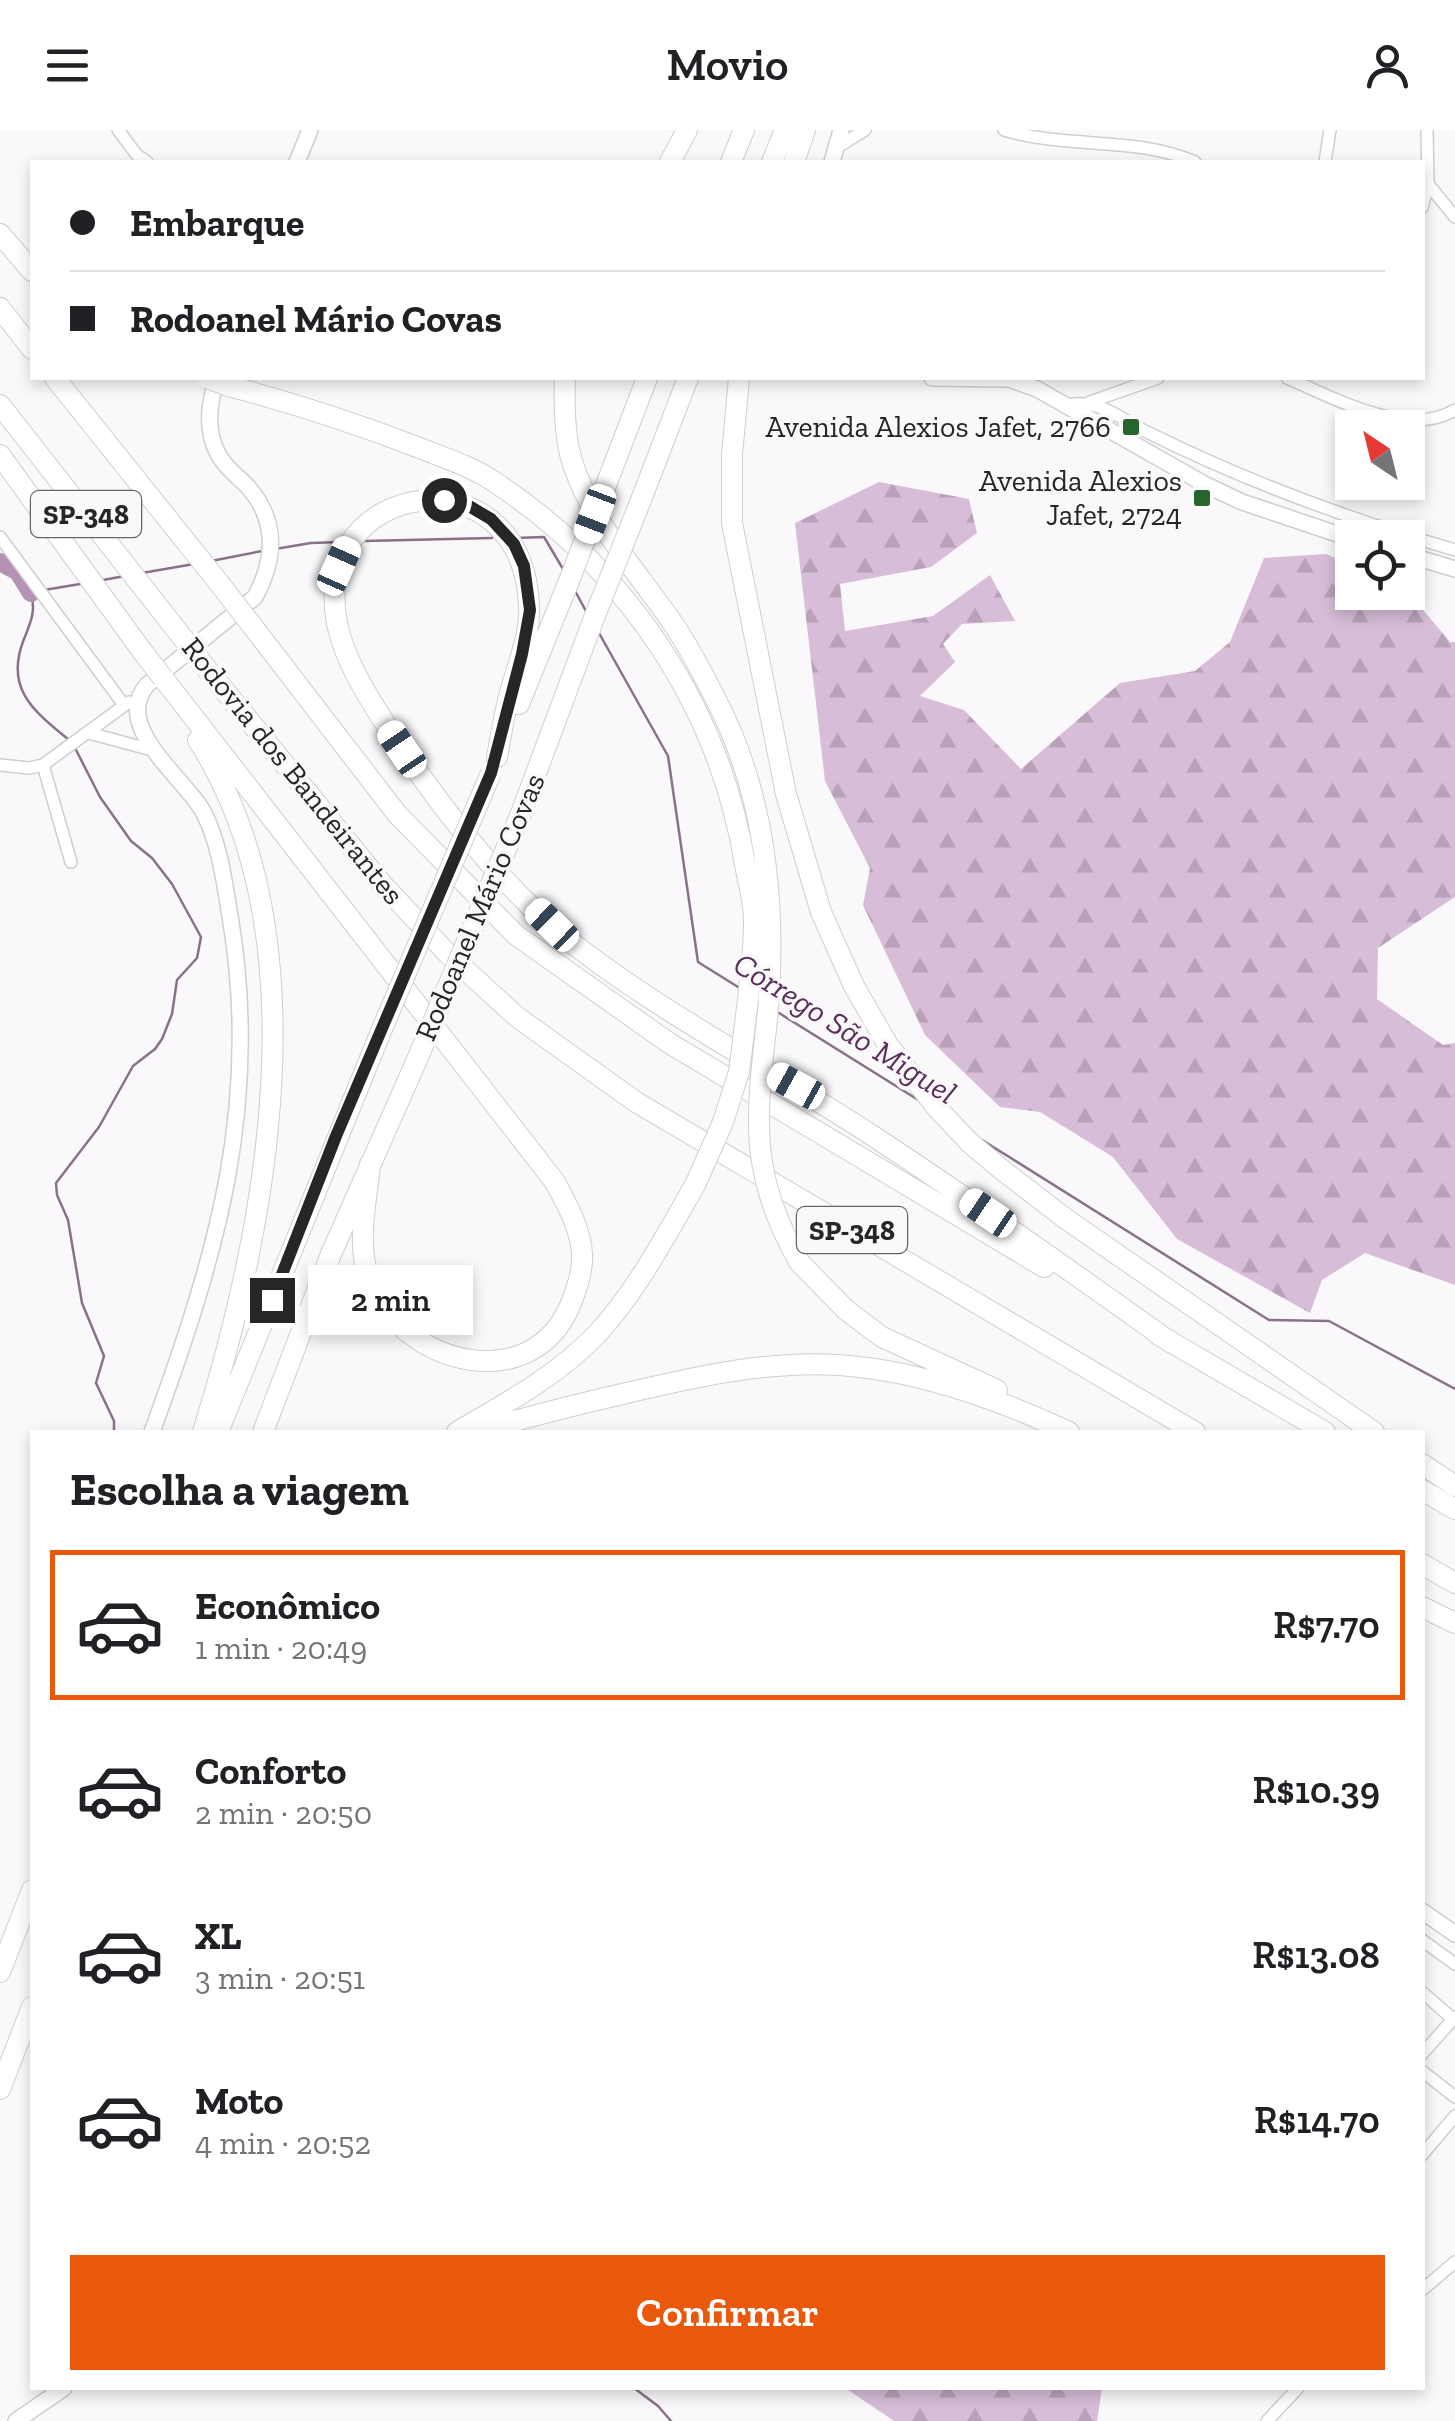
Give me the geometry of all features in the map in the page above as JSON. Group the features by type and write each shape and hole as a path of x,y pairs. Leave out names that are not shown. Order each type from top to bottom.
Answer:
{"highway":[{"path":"670,158 687,130"},
{"path":"732,160 744,130"},
{"path":"773,160 785,130"},
{"path":"795,160 805,130"},
{"path":"0,234 30,256"},
{"path":"0,234 30,270"},
{"path":"0,308 30,346"},
{"name":"Rodovia dos Bandeirantes","path":"58,380 398,814 516,935 669,1043 1322,1430"},
{"path":"565,380 565,415 572,458 584,492 608,535 674,624 716,698 744,768 762,834 772,916 772,966 757,1109 759,1151 768,1199 782,1233 800,1262 846,1310 882,1337 987,1385 1025,1412"},
{"name":"Rodoanel Mário Covas","path":"219,1430 494,765 647,380"},
{"name":"Rodoanel Mário Covas","path":"264,1430 332,1254 520,816 687,380"},
{"path":"739,380 732,455 732,524 786,794 821,912 854,986 888,1045 937,1108 1001,1169 1066,1219 1371,1430"},
{"path":"223,382 343,418 491,479 556,528 617,588 654,636 701,714 739,828 754,921 748,1000 738,1072 695,1184 650,1262 598,1333 550,1375 460,1430"},
{"name":"Rodovia dos Bandeirantes","path":"0,405 382,884 446,953 517,1017 636,1102 1192,1430"},
{"path":"0,455 175,698 224,788 260,898 272,1016 270,1084 255,1230 236,1318 204,1430"},
{"path":"494,765 530,610 524,566 514,544 491,519 469,506 444,500 410,502 388,510 366,524 344,554 334,593 337,625 348,656 386,724 436,798 512,886 572,944 679,1018 796,1086 924,1169 1170,1342"},
{"path":"175,698 554,1182 574,1217 582,1254 574,1296 559,1326 540,1344 500,1361 452,1358 404,1332 384,1311 368,1276 362,1243 370,1164"},
{"path":"485,1430 650,1388 792,1364 916,1378 976,1393 1064,1430"},
{"path":"1425,1466 1455,1486"},
{"path":"1425,1492 1455,1509"},
{"path":"1425,1566 1455,1583"},
{"path":"1425,1608 1455,1622"},
{"path":"0,1972 30,1895"},
{"path":"0,2089 30,2012"}],"main road":[{"path":"298,160 310,130"},
{"path":"834,155 841,130"},
{"path":"1013,380 1068,405 1220,492 1335,533"},
{"path":"153,1430 200,1296 236,1141 242,1033 234,941 216,842 190,792 152,750 140,720 139,696 255,597 265,578 270,529 264,510 224,464 213,439 209,417 223,382"},
{"path":"1425,560 1455,570"},
{"path":"1425,1914 1455,1934"},
{"path":"16,2421 61,2390"}],"street":[{"path":"118,130 145,160"},
{"path":"834,155 866,130"},
{"path":"1004,130 1043,138 1159,149 1189,160"},
{"path":"1326,160 1330,130"},
{"path":"1425,196 1428,130"},
{"path":"1428,184 1455,217"},
{"path":"1068,405 1090,402 1152,380"},
{"path":"1293,380 1396,419 1429,422 1455,410"},
{"path":"1090,402 1254,482 1455,550"},
{"path":"0,538 124,706"},
{"path":"0,765 43,766 139,696"},
{"path":"89,734 152,750"},
{"path":"43,766 71,862"},
{"path":"1425,1942 1455,1964"},
{"path":"1425,1994 1454,2018 1425,2051"},
{"path":"1425,2073 1455,2097"},
{"path":"1425,2152 1455,2116"},
{"path":"1425,2287 1455,2262"},
{"path":"1267,2421 1296,2390"}],"green space":[{"path":"879,482 969,499 977,533 931,567 840,584 845,631 933,616 990,575 1015,621 962,624 943,644 955,662 920,696 964,710 1021,769 1120,683 1195,671 1230,642 1264,558 1326,554 1335,558 1335,610 1423,610 1450,642 1455,642 1455,897 1378,948 1377,999 1443,1045 1455,1043 1455,1285 1365,1253 1322,1280 1310,1313 1177,1239 1113,1157 1040,1112 1000,1107 925,1035 863,905 870,868 825,781 795,523"},
{"path":"848,2390 1102,2390 1097,2421 894,2421"}],"waterway":[{"name":"Córrego São Miguel","path":"515,538 544,537 563,569"},
{"name":"Córrego São Miguel","path":"365,541 492,538"},
{"name":"Córrego São Miguel","path":"275,549 342,542"},
{"name":"Córrego São Miguel","path":"211,561 262,551"},
{"path":"0,562 18,572 31,593"},
{"name":"Córrego São Miguel","path":"142,573 194,564"},
{"name":"Córrego São Miguel","path":"103,580 125,576"},
{"name":"Córrego São Miguel","path":"44,590 80,584"},
{"name":"Córrego São Miguel","path":"574,589 587,613"},
{"path":"36,592 31,593 32,616 19,657 20,685 34,708 69,740"},
{"name":"Córrego São Miguel","path":"599,633 668,756 698,962 738,987"},
{"path":"74,746 100,797 131,841 152,858 172,884 201,937 197,958 177,980 172,1014 162,1039 133,1066 99,1127 56,1183 68,1220 82,1303 104,1356 96,1383 114,1421 114,1430"},
{"name":"Córrego São Miguel","path":"779,1013 920,1101"},
{"name":"Córrego São Miguel","path":"982,1140 1269,1320 1329,1321 1455,1389"},
{"path":"637,2390 671,2421"}],"place":[{"name":"Avenida Alexios Jafet, 2766","path":"1131,427"},
{"name":"Avenida Alexios Jafet, 2724","path":"1202,498"}],"route":[{"path":"272,1300 336,1136 491,773 522,654 530,610 524,566 514,544 491,519 469,506 444,500"}]}
